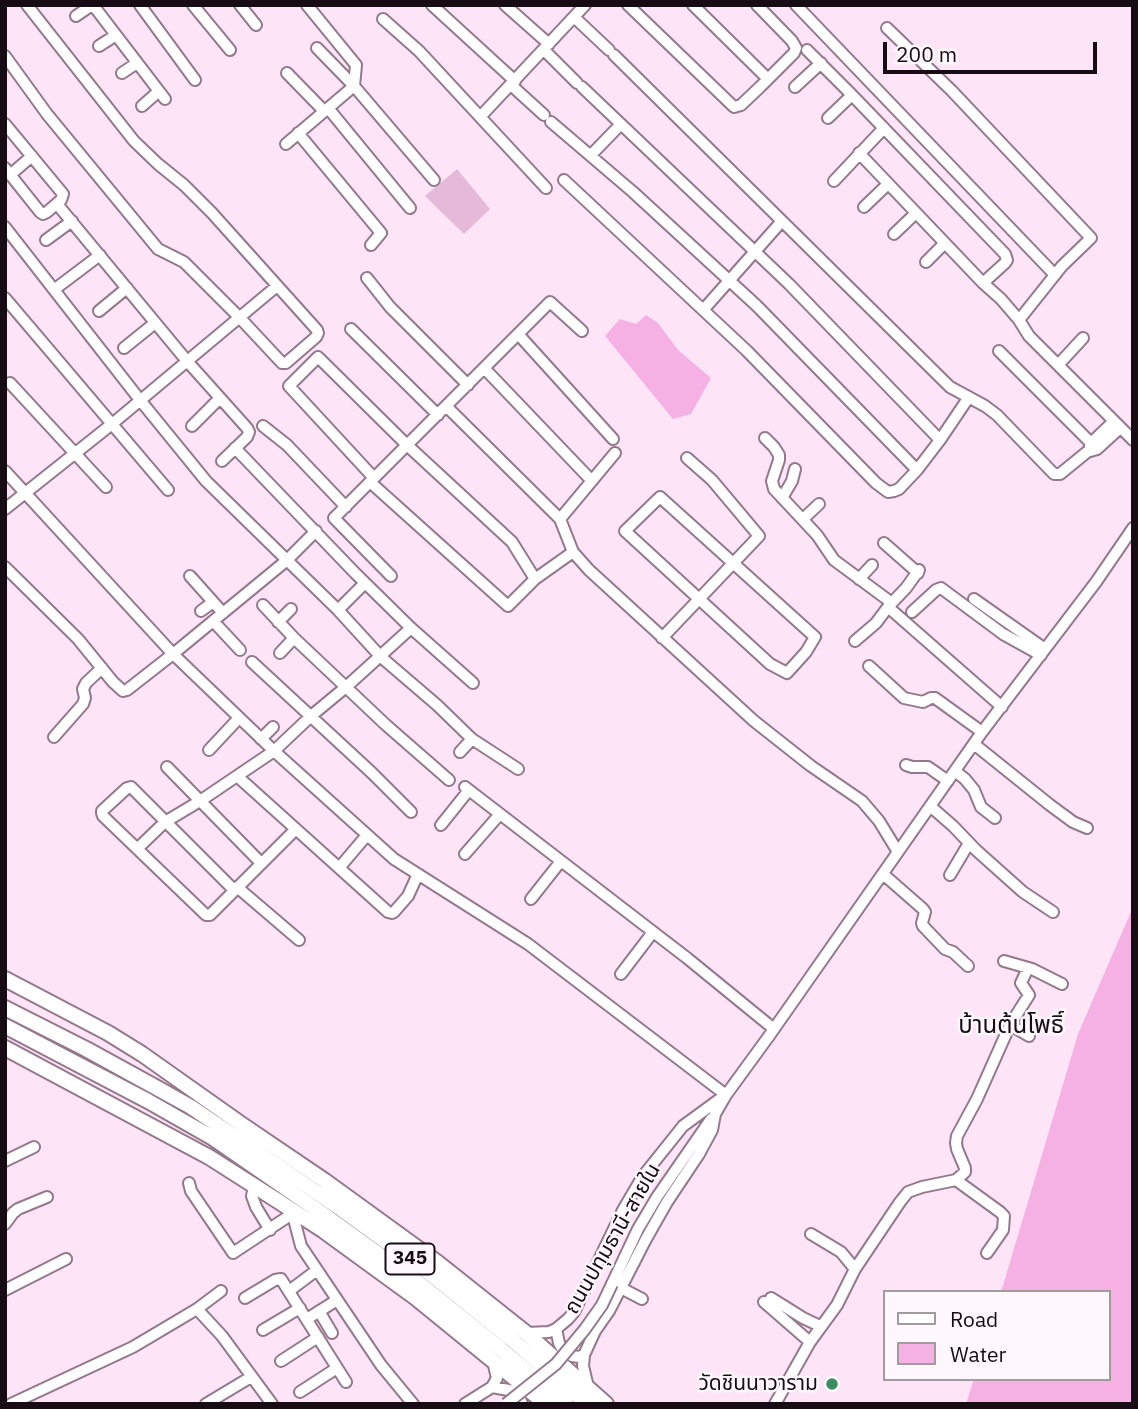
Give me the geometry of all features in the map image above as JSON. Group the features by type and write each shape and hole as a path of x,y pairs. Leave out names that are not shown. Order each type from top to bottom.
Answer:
{"main road":[{"path":"5,979 142,1054 223,1128 325,1181 438,1263 526,1333 606,1404"},
{"name":"345","path":"5,1008 125,1070 223,1128 432,1275 587,1404"},
{"name":"345","path":"5,1026 112,1081 223,1128 323,1214 424,1287 566,1404"},
{"path":"5,1048 200,1153 295,1212 416,1298 546,1404"},
{"path":"301,1182 325,1181"},
{"path":"323,1214 344,1246"}],"street":[{"path":"5,56 47,114 158,249 184,262 282,363 286,363 318,333 212,213 134,141 27,5"},
{"path":"76,16 92,5 162,95 142,106"},
{"path":"140,5 195,80"},
{"path":"193,5 230,50"},
{"path":"240,5 256,25"},
{"path":"286,144 354,86 356,65 307,5"},
{"path":"432,5 548,118 729,280 917,470"},
{"path":"505,5 547,47 579,85 789,284 940,440"},
{"path":"480,117 585,5"},
{"path":"628,5 734,107 741,105 796,48 757,5"},
{"path":"693,5 768,79"},
{"path":"796,5 1055,275"},
{"path":"574,17 950,387 997,415 1054,474 1062,472 1117,425"},
{"path":"383,19 419,51 546,188"},
{"path":"887,28 959,99 1091,238 1055,275 1022,316"},
{"path":"99,46 116,35"},
{"path":"317,48 354,86 434,180"},
{"path":"807,50 1006,257 1005,263 983,283"},
{"path":"122,73 137,63"},
{"path":"795,87 821,63"},
{"path":"287,73 326,110 410,208"},
{"path":"828,118 852,95"},
{"path":"5,124 32,156 63,194 61,200 43,214 8,172 32,156"},
{"path":"591,155 621,124"},
{"path":"834,181 884,128"},
{"path":"299,133 382,233 371,245"},
{"path":"859,153 983,283 1001,299 1010,303 1022,316 1029,336 1133,440"},
{"path":"564,180 704,309 819,427 888,492 899,489 917,470 969,397"},
{"path":"864,207 888,184"},
{"path":"57,204 187,361 243,422 249,432 247,437 222,461"},
{"path":"894,234 916,213"},
{"path":"46,240 72,221"},
{"path":"704,309 782,221"},
{"path":"5,227 206,481 338,610 382,657 472,739 518,769"},
{"path":"926,262 944,244"},
{"path":"55,289 100,255"},
{"path":"367,278 390,307 467,384"},
{"path":"5,509 112,424 277,286"},
{"path":"99,311 127,288"},
{"path":"5,298 169,490"},
{"path":"391,576 334,518 550,302 582,331"},
{"path":"124,348 155,323"},
{"path":"351,328 438,415"},
{"path":"518,334 613,439"},
{"path":"1058,365 1083,338"},
{"path":"999,351 1092,448"},
{"path":"536,579 512,542 318,358 289,386 372,480 508,606 536,579 573,552"},
{"path":"484,368 592,481"},
{"path":"10,383 106,487"},
{"path":"192,426 220,398"},
{"path":"446,406 560,519 573,552 589,570 754,721 811,766 862,801 879,821 898,852"},
{"path":"262,426 287,445 346,507"},
{"path":"765,438 779,455 772,485 817,535 834,559 890,605 1002,707"},
{"path":"235,448 365,583 473,683"},
{"path":"560,519 615,453"},
{"path":"662,638 759,536 712,480 687,458"},
{"path":"782,498 792,481 795,469"},
{"path":"5,471 173,654 261,739 394,859 528,944 726,1095"},
{"path":"660,497 733,563 815,637 806,652 787,673 770,664 625,531 660,497"},
{"path":"803,519 819,504"},
{"path":"629,1259 646,1239 699,1154 726,1095 982,732 1063,628 1133,528"},
{"path":"5,567 78,639 123,691 173,654 286,561 316,531"},
{"path":"855,641 876,623 918,571 884,543"},
{"path":"859,579 872,565"},
{"path":"190,576 223,613"},
{"path":"338,610 365,583"},
{"path":"912,612 941,588 1003,634 1043,652"},
{"path":"974,599 1043,652"},
{"path":"201,611 213,602"},
{"path":"263,605 346,687 449,780"},
{"path":"278,622 291,609"},
{"path":"213,621 240,650"},
{"path":"138,848 165,822 274,751 311,716 382,657 411,628"},
{"path":"78,639 89,631"},
{"path":"279,653 294,638"},
{"path":"252,662 411,813"},
{"path":"869,666 904,698 923,702 935,698 982,732"},
{"path":"54,737 83,704 83,689 86,683 102,668"},
{"path":"209,750 239,718"},
{"path":"261,739 273,727"},
{"path":"460,752 472,739"},
{"path":"974,744 1050,805 1073,822 1087,828"},
{"path":"906,765 928,767 948,781"},
{"path":"167,767 261,863"},
{"path":"955,771 974,790 981,807 995,818"},
{"path":"237,776 388,912 392,913 408,896 418,874"},
{"path":"296,829 235,888 210,915 206,915 103,816 102,811 131,787 235,888 299,940"},
{"path":"441,825 467,788 774,1029"},
{"path":"930,806 1023,892 1053,912"},
{"path":"465,854 500,814"},
{"path":"339,868 367,835"},
{"path":"950,875 969,843"},
{"path":"531,899 561,861"},
{"path":"883,874 923,909 923,926 968,967"},
{"path":"621,974 653,932"},
{"path":"1004,961 1028,968 1062,984"},
{"path":"775,1404 820,1326 837,1305 855,1269 908,1192 956,1180 965,1172 957,1149 957,1136 977,1099 1010,1025 1029,995 1021,983 1028,968"},
{"path":"1010,1025 1029,1037"},
{"path":"526,1333 542,1333 556,1329 573,1312 635,1188 682,1126 726,1095"},
{"name":"ถนนปทุมธานี-สายใน","path":"506,1404 556,1364 616,1286 629,1259 630,1245 657,1196 715,1114"},
{"path":"5,1161 34,1147"},
{"path":"956,1180 1004,1216 1003,1230 987,1253"},
{"path":"189,1183 191,1191 233,1253 295,1212"},
{"path":"254,1186 252,1196 270,1230"},
{"path":"5,1224 18,1209 47,1197"},
{"path":"295,1212 294,1219 301,1246 381,1365 412,1404"},
{"path":"811,1234 841,1252 855,1269"},
{"path":"5,1290 66,1259"},
{"path":"289,1291 317,1269"},
{"path":"245,1298 281,1279 346,1382"},
{"path":"588,1387 583,1366 584,1355 595,1331 609,1311 616,1286 642,1299"},
{"path":"11,1404 34,1399 133,1347 197,1309 221,1291"},
{"path":"307,1319 337,1300"},
{"path":"810,1342 767,1300 820,1326"},
{"path":"263,1330 300,1308"},
{"path":"197,1309 222,1336 272,1404"},
{"path":"319,1311 332,1333"},
{"path":"556,1329 563,1350 572,1356 584,1355"},
{"path":"281,1361 318,1337"},
{"path":"465,1404 492,1387 497,1378 492,1359"},
{"path":"300,1392 337,1368"},
{"path":"206,1404 251,1377"},
{"path":"492,1387 514,1391 519,1395 522,1404"}],"shaded area":[{"path":"457,169 490,209 464,234 425,196"}],"water":[{"path":"646,315 658,323 678,350 711,378 691,414 673,419 605,336 620,319 636,324"},
{"path":"1133,907 1133,1404 966,1404 973,1381 1110,1381 1110,1290 1002,1290 1078,1034"}],"place":[{"name":"วัดชินนาวาราม","path":"832,1384"}],"district":[{"name":"บ้านต้นโพธิ์","path":"1011,1026"}]}
